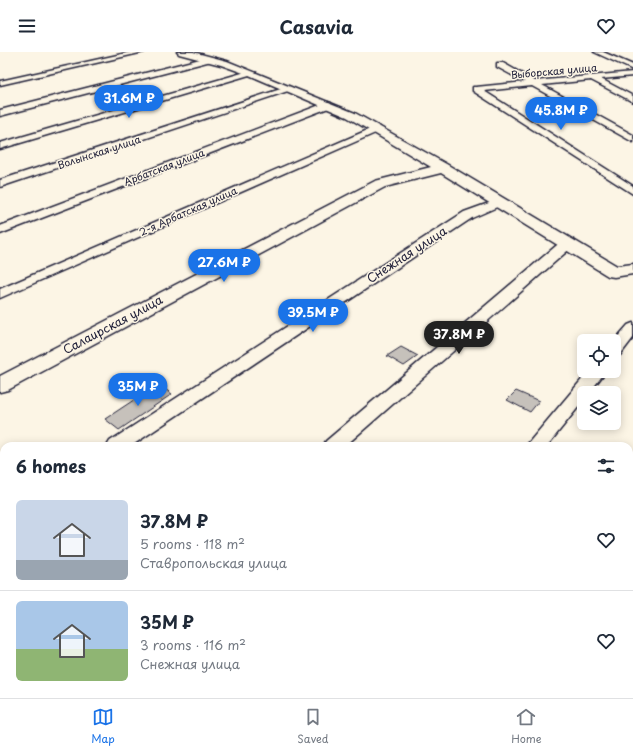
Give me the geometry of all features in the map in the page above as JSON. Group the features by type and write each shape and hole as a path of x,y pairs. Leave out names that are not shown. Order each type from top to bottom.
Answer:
{"main road":[{"path":"182,52 252,73 328,105 377,129 500,202 633,285"},
{"name":"Салаирская улица","path":"0,385 380,184 443,168"},
{"path":"614,272 633,269"}],"street":[{"path":"0,83 141,52"},
{"path":"597,52 633,68"},
{"path":"0,113 208,59"},
{"path":"500,65 535,83 633,139"},
{"path":"0,146 252,73"},
{"name":"Выборская улица","path":"633,74 476,89 633,191"},
{"path":"591,78 633,98"},
{"name":"Волынская улица","path":"0,184 290,89"},
{"name":"Арбатская улица","path":"0,230 328,105"},
{"name":"2-я Арбатская улица","path":"0,294 377,129"},
{"name":"Снежная улица","path":"123,442 468,215 500,202"},
{"path":"337,442 568,244"},
{"path":"621,343 633,328"},
{"path":"539,442 592,378"}],"building":[{"path":"401,347 418,356 404,366 387,356"},
{"path":"158,384 172,394 119,430 105,419"},
{"path":"516,391 539,401 530,412 507,400"}]}
